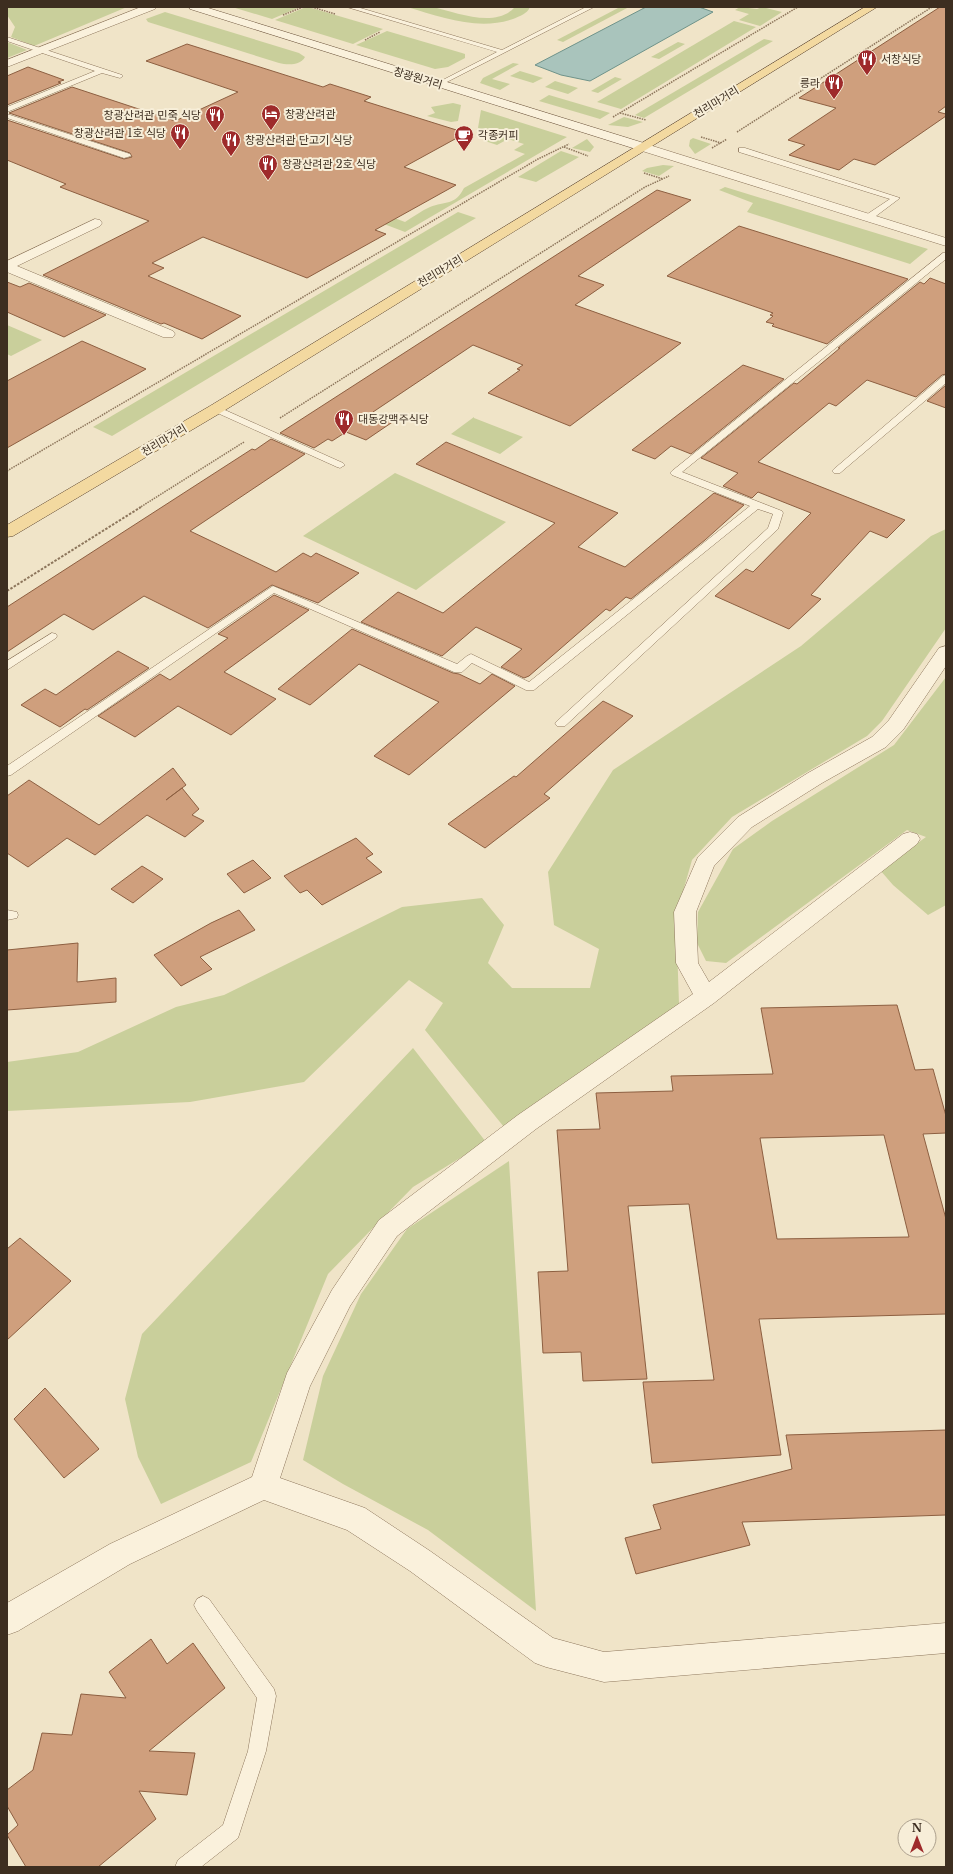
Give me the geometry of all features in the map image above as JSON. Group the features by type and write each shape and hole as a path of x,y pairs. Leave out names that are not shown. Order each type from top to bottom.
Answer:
{"main road":[{"name":"천리마거리","path":"7,532 216,409 872,7"}],"street":[{"path":"7,64 151,7"},
{"name":"창광원거리","path":"194,7 946,242"},
{"path":"7,267 95,223"},
{"path":"7,267 168,334"},
{"path":"706,996 687,963 685,912 705,862 745,822 814,778 879,742 896,725 946,652"},
{"path":"263,1486 297,1382 341,1298 388,1228 527,1122 706,996 910,839"},
{"path":"7,1620 120,1554 263,1486 355,1518 420,1561 546,1652 604,1667 946,1638"}],"lane":[{"path":"350,7 503,52"},
{"path":"439,84 591,7"},
{"path":"7,38 40,51 120,76"},
{"path":"7,110 101,71"},
{"path":"7,116 127,156"},
{"path":"742,150 896,198 869,217"},
{"path":"561,723 773,529 778,513 676,473 946,255"},
{"path":"837,471 946,378"},
{"path":"216,409 340,465"},
{"path":"7,772 273,589 458,669 471,658 530,687 757,505"},
{"path":"7,666 52,636"},
{"path":"185,1867 231,1831 257,1751 267,1696 203,1605"}],"path":[{"path":"283,16 303,7"},
{"path":"312,7 335,14"},
{"path":"610,119 798,7"},
{"path":"734,134 932,7"},
{"path":"359,42 380,32"},
{"path":"619,113 646,120"},
{"path":"701,137 721,143"},
{"path":"7,591 645,187 664,179 728,138"},
{"path":"7,471 538,159 574,140"},
{"path":"563,147 588,156"},
{"path":"644,173 664,179"}],"green space":[{"path":"7,7 127,7 34,46 11,37 15,27 7,15"},
{"path":"232,7 300,7 272,19"},
{"path":"306,7 383,29 353,44 275,20"},
{"path":"407,7 432,7 464,15 486,18 507,14 515,7 530,7 521,16 486,24 446,18"},
{"path":"620,7 629,7 563,42 557,40"},
{"path":"740,7 757,9 762,7 782,12 760,26 739,20 749,14 735,10"},
{"path":"165,12 299,53 305,57 297,63 279,63 148,22 146,19"},
{"path":"734,21 756,27 621,109 597,102"},
{"path":"387,31 465,54 465,58 448,67 435,69 356,45"},
{"path":"764,39 773,41 644,118 635,115"},
{"path":"7,42 27,50 7,58"},
{"path":"678,42 685,44 659,59 651,57"},
{"path":"513,63 519,64 492,79 510,84 500,90 480,83 483,78"},
{"path":"520,71 543,78 533,83 510,76"},
{"path":"615,77 622,79 598,93 591,91"},
{"path":"555,81 578,88 568,94 545,87"},
{"path":"549,95 610,113 600,119 539,101"},
{"path":"453,103 461,105 458,121 451,122 427,116 435,113 431,107"},
{"path":"481,110 567,137 405,232 347,210 357,204 405,222 430,207 449,202 457,198 464,188 525,154 514,150 524,144 508,139 497,145 485,141 497,134 478,128"},
{"path":"624,117 643,122 628,127 608,125"},
{"path":"693,138 711,144 695,154 689,146 690,140"},
{"path":"587,139 594,147 590,152 572,148"},
{"path":"561,151 579,157 536,182 518,177"},
{"path":"663,165 674,166 659,176 642,171 647,168"},
{"path":"725,187 928,249 910,264 747,212 753,203 719,190"},
{"path":"458,212 476,218 112,436 93,427"},
{"path":"7,325 42,340 11,356 7,354"},
{"path":"474,417 523,437 500,454 451,434"},
{"path":"395,473 506,522 416,590 303,536"},
{"path":"946,529 946,628 882,721 867,736 732,817 692,860 676,916 679,1004 504,1127 425,1030 443,1003 409,980 304,1082 190,1102 7,1111 7,1062 78,1052 176,1007 224,995 402,907 482,898 504,925 488,963 512,988 590,988 599,949 554,925 548,872 613,770 801,646 931,536"},
{"path":"946,677 946,905 928,915 893,885 880,870 926,837 907,830 726,963 706,961 697,943 698,912 733,849 772,821 894,745"},
{"path":"413,1048 486,1142 413,1187 328,1274 251,1462 161,1504 138,1457 125,1399 142,1334"},
{"path":"509,1161 536,1611 428,1530 343,1484 303,1460 323,1376 361,1294 407,1229"}],"water":[{"path":"646,7 699,7 713,12 590,81 561,75 535,65"}],"building":[{"path":"940,7 946,7 946,106 938,112 946,114 946,116 875,165 854,159 839,170 789,155 805,145 788,140 836,108 799,98"},
{"path":"187,44 323,87 330,84 371,97 364,101 466,133 404,167 456,185 375,230 386,234 307,278 203,237 152,263 164,268 148,276 241,316 202,339 164,323 161,324 43,275 149,221 60,187 66,184 7,160 7,120 124,159 132,157 130,153 9,113 72,87 175,121 238,92 146,61"},
{"path":"28,67 64,80 58,82 61,83 7,105 7,76"},
{"path":"657,190 691,200 578,276 604,285 575,305 681,343 570,426 488,393 520,370 517,369 523,365 473,345 373,412 394,421 366,440 346,432 332,441 328,439 314,448 280,433"},
{"path":"739,226 908,279 827,344 772,326 774,324 766,322 773,316 770,315 773,313 667,276"},
{"path":"930,278 946,284 946,374 942,375 916,397 867,380 836,406 829,403 758,462 905,520 887,538 870,531 811,595 821,599 789,629 715,596 746,569 753,572 811,513 758,492 752,498 723,486 738,473 701,458 794,383 797,384 840,348 838,348 920,282 924,284"},
{"path":"7,282 20,287 29,283 106,315 64,337 7,312"},
{"path":"82,341 146,369 7,448 7,381"},
{"path":"743,365 784,379 691,454 671,446 655,459 632,450"},
{"path":"946,385 946,408 927,401"},
{"path":"271,439 305,454 190,531 276,572 303,553 311,557 316,553 359,573 318,603 272,585 208,628 144,596 93,630 64,614 7,652 7,607 252,449 255,450"},
{"path":"446,442 618,513 578,547 625,567 714,493 744,505 705,540 631,599 626,597 610,611 606,609 529,676 524,678 501,667 522,649 476,627 442,656 361,622 398,592 443,613 555,523 416,464"},
{"path":"274,595 309,610 224,672 276,699 231,735 178,706 135,737 98,716 160,674 170,680 228,638 218,634"},
{"path":"352,629 480,684 492,674 515,686 409,775 374,756 439,702 359,664 310,705 278,689"},
{"path":"118,651 149,668 60,727 21,705 45,689 56,695"},
{"path":"603,701 633,716 544,794 550,798 485,848 448,824 514,776 516,777"},
{"path":"173,768 186,785 182,788 199,809 192,815 204,821 185,837 147,815 95,855 67,838 28,867 7,853 7,796 29,780 99,825"},
{"path":"356,838 373,854 366,858 382,872 322,905 307,890 300,893 284,876"},
{"path":"253,860 271,878 244,893 227,874"},
{"path":"142,866 163,879 133,903 111,889"},
{"path":"239,910 255,930 200,957 212,969 181,986 154,955 211,923"},
{"path":"78,943 77,982 116,978 116,1002 7,1010 7,950"},
{"path":"897,1005 915,1070 933,1069 946,1116 946,1133 923,1134 946,1219 946,1314 759,1319 781,1455 652,1463 643,1382 714,1380 689,1204 628,1206 647,1379 583,1381 581,1352 543,1353 538,1272 568,1271 557,1130 600,1129 596,1093 673,1091 671,1076 773,1074 761,1008","holes":["884,1135 909,1237 777,1239 760,1138"]},
{"path":"20,1238 71,1281 7,1340 7,1249"},
{"path":"45,1388 99,1449 64,1478 14,1419"},
{"path":"946,1430 946,1515 742,1522 750,1545 636,1574 625,1538 661,1529 653,1505 792,1469 786,1435"},
{"path":"151,1639 167,1664 193,1643 225,1688 149,1751 195,1753 187,1795 139,1791 156,1819 98,1867 26,1867 7,1835 18,1825 7,1806 7,1790 33,1770 42,1733 72,1735 81,1694 126,1698 109,1672"}],"place":[{"name":"서창식당","path":"867,76"},
{"name":"릉라","path":"834,100"},
{"name":"창광산려관","path":"271,131"},
{"name":"창광산려관 민죽 식당","path":"215,132"},
{"name":"창광산려관 1호 식당","path":"180,150"},
{"name":"각종커피","path":"464,152"},
{"name":"창광산려관 단고기 식당","path":"231,157"},
{"name":"창광산려관 2호 식당","path":"268,181"},
{"name":"대동강맥주식당","path":"344,436"}]}
